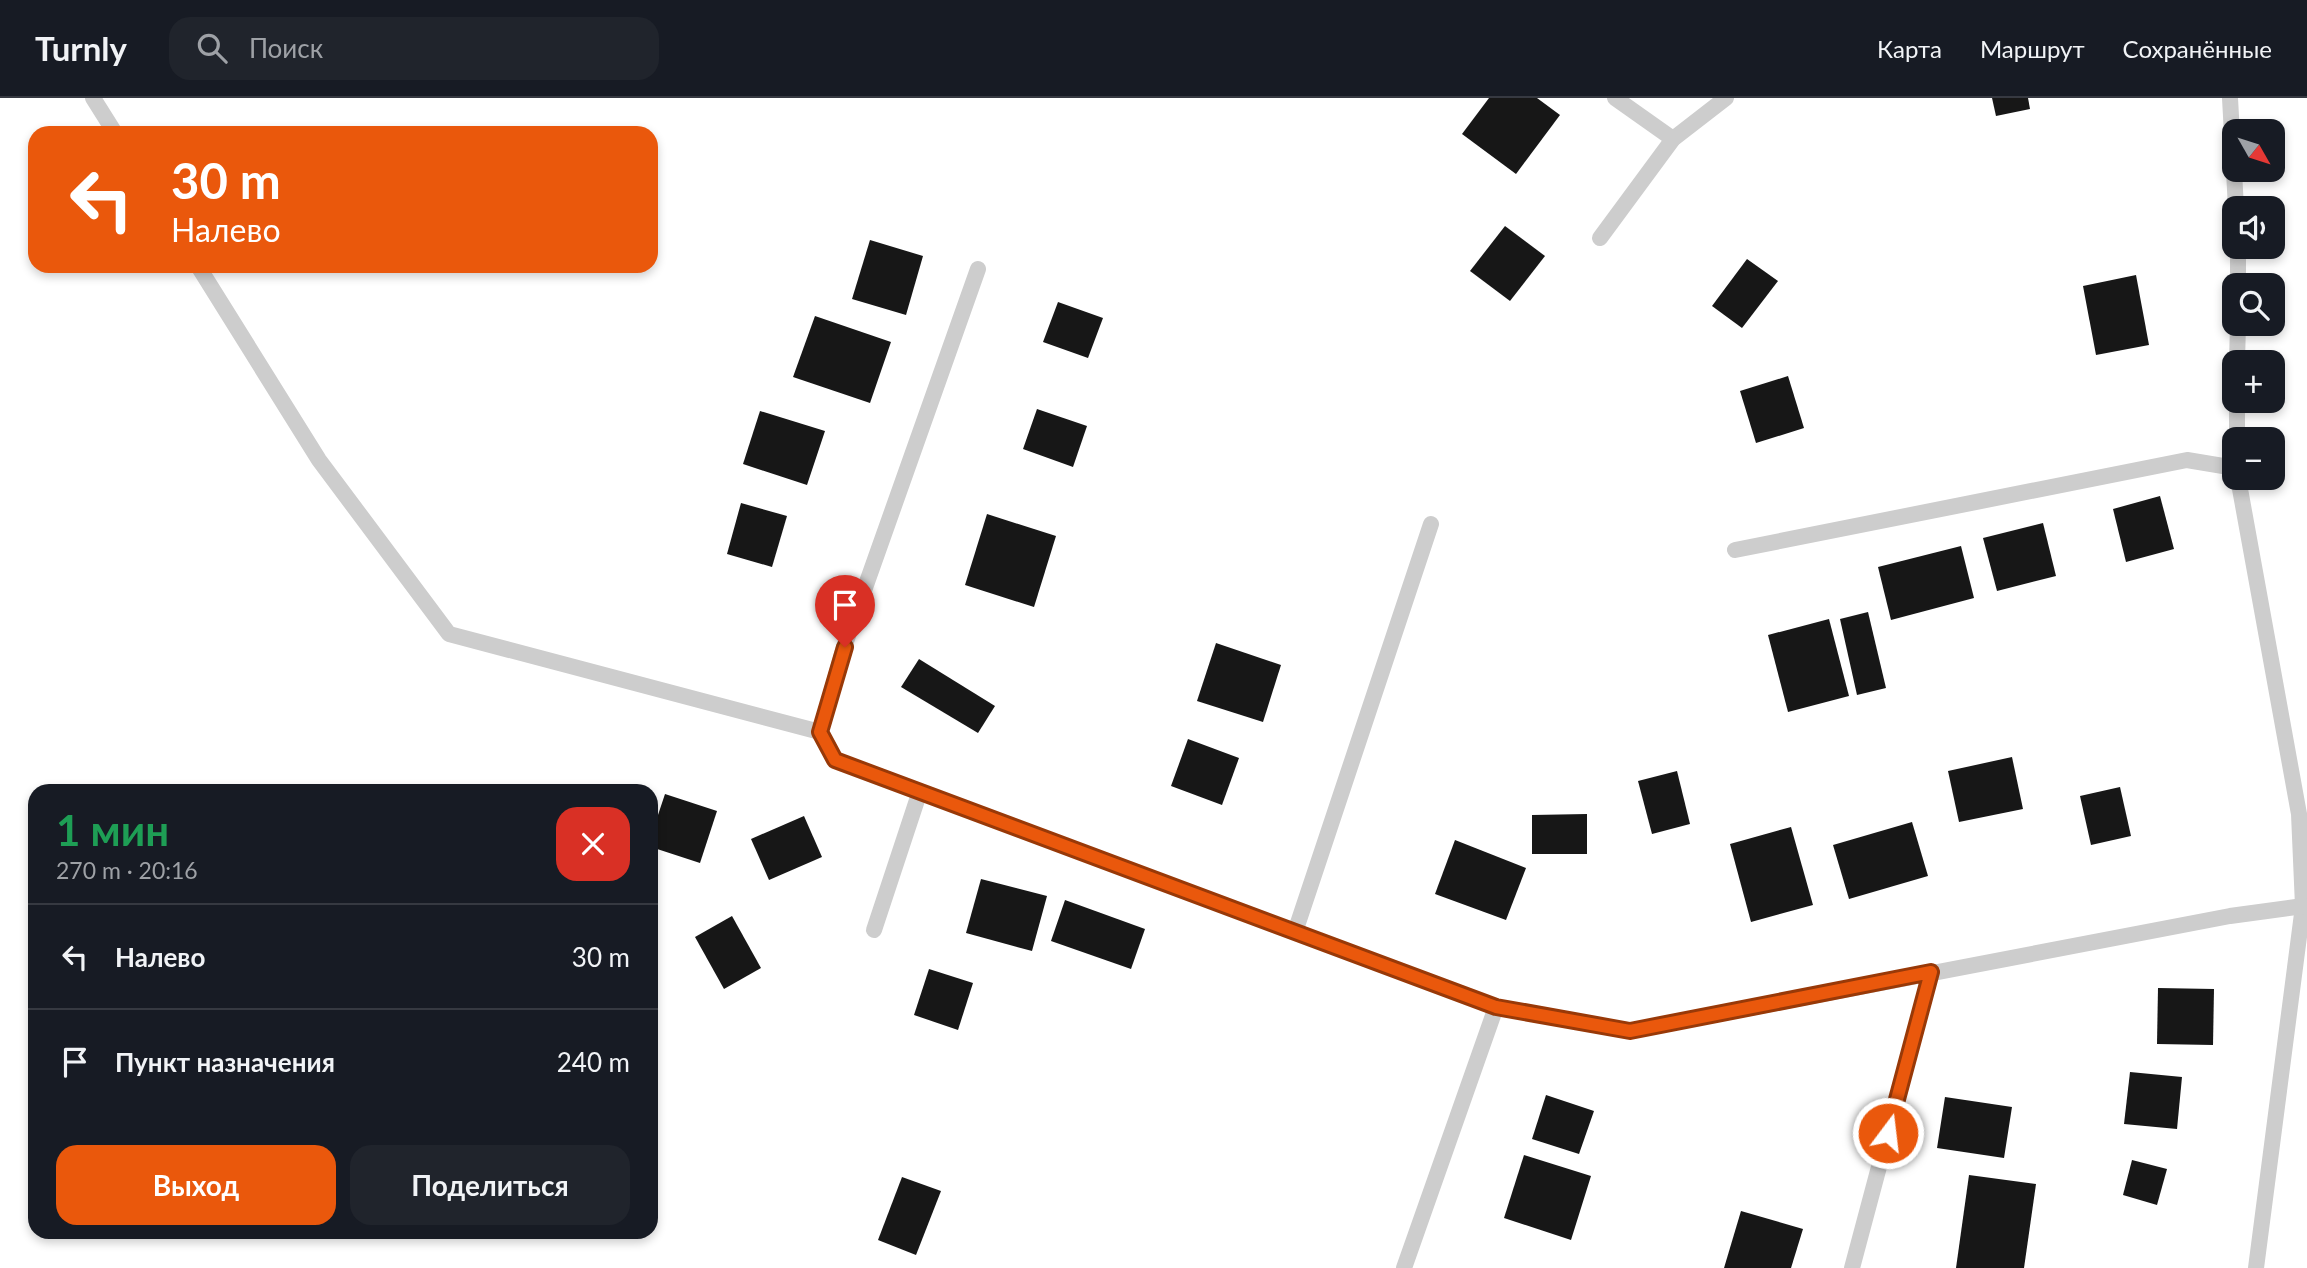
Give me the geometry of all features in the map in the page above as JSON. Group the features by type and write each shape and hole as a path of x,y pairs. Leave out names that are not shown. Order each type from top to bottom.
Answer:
{"lane":[{"path":"93,98 111,126"},
{"path":"1615,98 1673,139"},
{"path":"1600,238 1673,139 1726,98"},
{"path":"2230,98 2235,196"},
{"path":"978,268 845,647 820,732 835,760 919,794 1496,1007 1630,1031 2230,916 2303,906"},
{"path":"202,273 318,460 449,634 820,732"},
{"path":"1735,550 2187,460 2222,466"},
{"path":"2240,490 2299,814 2303,906 2256,1268"},
{"path":"1295,932 1431,524"},
{"path":"874,930 919,794"},
{"path":"1852,1268 1931,972"},
{"path":"1404,1268 1496,1007"}],"building":[{"path":"1489,98 1537,98 1560,115 1516,174 1462,134"},
{"path":"1992,98 2028,98 2030,109 1996,116"},
{"path":"1505,226 1545,256 1510,301 1470,271"},
{"path":"870,240 923,256 906,315 852,299"},
{"path":"1747,259 1778,281 1742,328 1712,306"},
{"path":"2136,275 2149,345 2096,355 2083,286"},
{"path":"1058,302 1103,318 1088,358 1043,342"},
{"path":"815,316 891,342 870,403 793,377"},
{"path":"1788,376 1804,428 1756,443 1740,391"},
{"path":"1037,409 1087,426 1073,467 1023,449"},
{"path":"760,411 825,431 807,485 743,464"},
{"path":"2160,496 2174,549 2126,562 2113,509"},
{"path":"741,503 787,516 772,567 727,554"},
{"path":"987,514 1056,536 1034,607 965,585"},
{"path":"2043,523 2056,576 1997,591 1983,538"},
{"path":"1961,546 1974,598 1891,620 1878,567"},
{"path":"1868,612 1886,688 1857,695 1840,619"},
{"path":"1829,619 1849,696 1788,712 1768,635"},
{"path":"1216,643 1281,665 1263,722 1197,701"},
{"path":"919,659 995,706 978,733 901,687"},
{"path":"1188,739 1239,758 1222,805 1171,786"},
{"path":"2012,757 2023,809 1959,822 1948,771"},
{"path":"1677,771 1690,824 1652,834 1638,781"},
{"path":"2120,787 2131,836 2091,845 2080,796"},
{"path":"665,794 717,811 700,863 658,849 658,815"},
{"path":"1587,814 1587,854 1532,854 1532,815"},
{"path":"804,816 822,857 769,880 751,839"},
{"path":"1912,822 1928,876 1849,899 1833,845"},
{"path":"1791,827 1813,905 1751,922 1730,844"},
{"path":"1455,840 1526,868 1506,920 1435,894"},
{"path":"981,879 1047,896 1032,951 966,933"},
{"path":"1065,900 1145,929 1131,969 1051,941"},
{"path":"732,916 761,968 724,989 695,937"},
{"path":"929,969 973,983 958,1030 914,1015"},
{"path":"2158,988 2214,989 2213,1045 2157,1044"},
{"path":"2130,1072 2182,1077 2177,1129 2124,1124"},
{"path":"1546,1095 1594,1111 1579,1154 1532,1139"},
{"path":"1945,1097 2012,1107 2004,1158 1937,1148"},
{"path":"1524,1155 1591,1176 1571,1240 1504,1218"},
{"path":"2132,1160 2167,1169 2157,1205 2123,1195"},
{"path":"1969,1175 2036,1184 2024,1268 1956,1268"},
{"path":"902,1177 941,1191 916,1255 878,1240"},
{"path":"1741,1211 1803,1229 1791,1268 1724,1268"}],"route":[{"path":"845,647 820,732 835,760 919,794 1496,1007 1630,1031 1931,972 1888,1133"}]}
